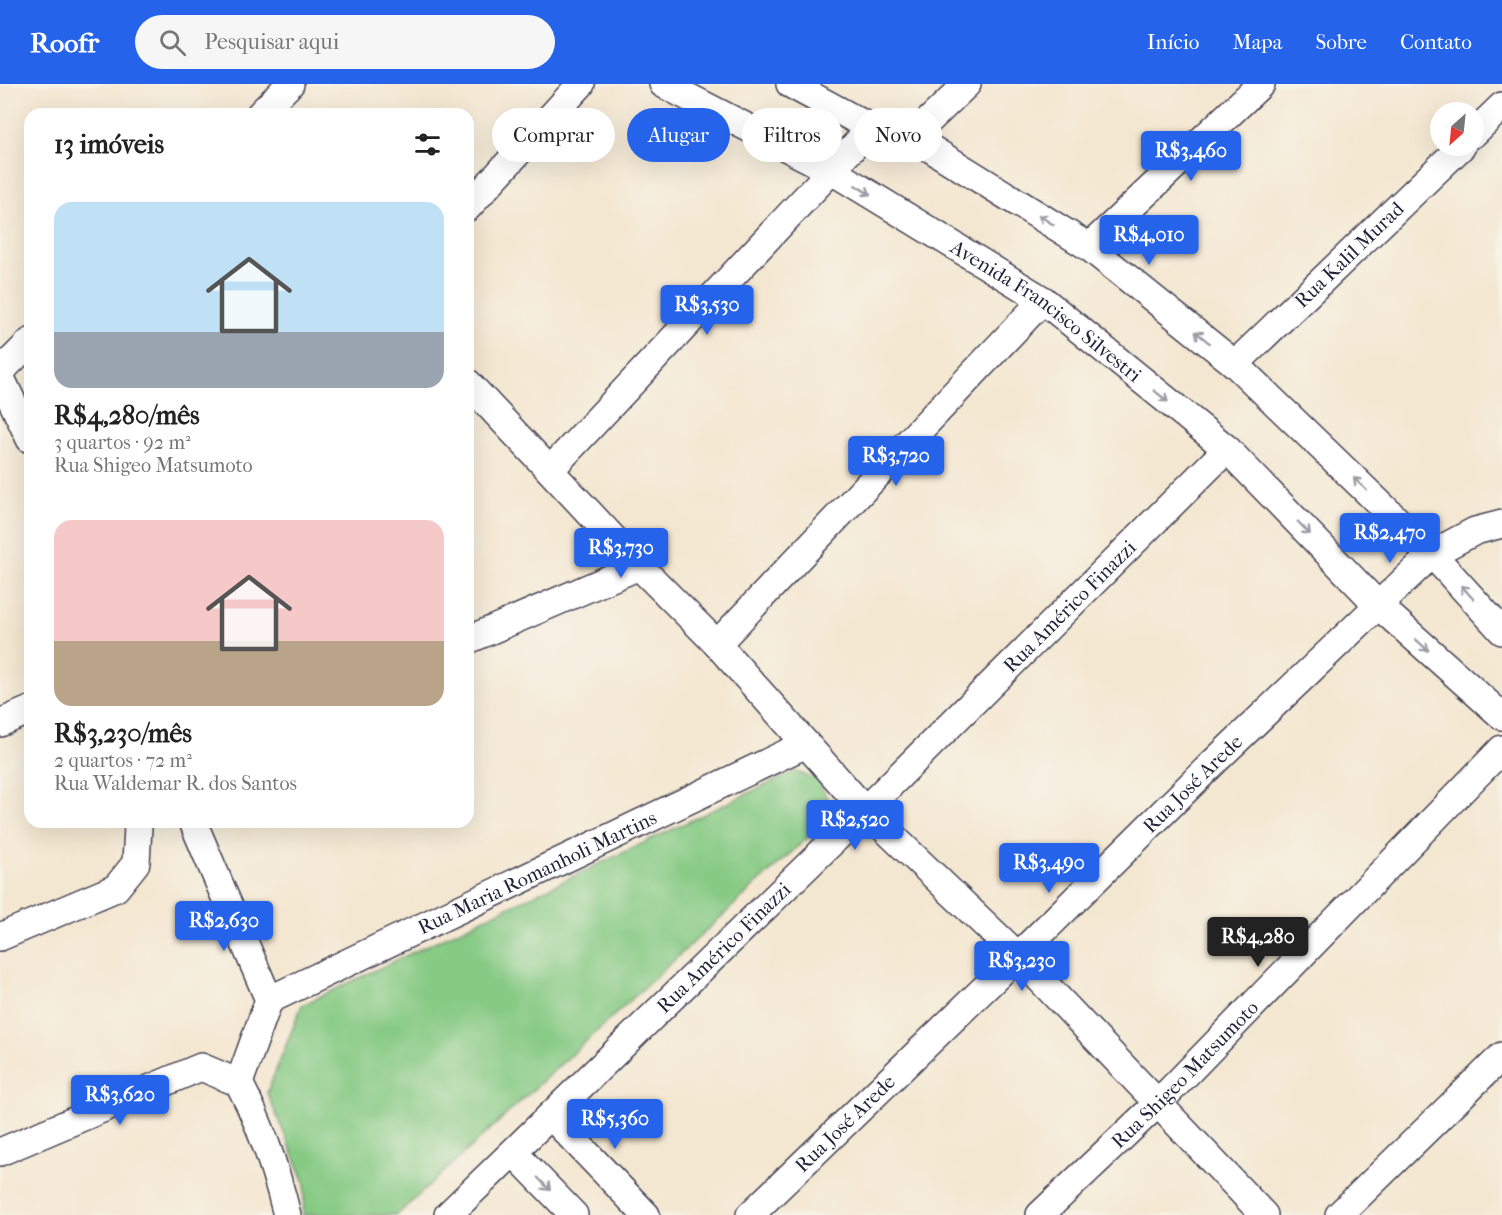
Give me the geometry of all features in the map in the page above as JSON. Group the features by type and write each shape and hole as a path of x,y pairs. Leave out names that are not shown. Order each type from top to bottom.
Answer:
{"street":[{"path":"266,108 290,84"},
{"path":"474,200 581,84"},
{"name":"Avenida Francisco Silvestri","path":"663,84 832,171 1043,300 1227,449 1379,606 1502,716"},
{"path":"790,84 854,119"},
{"path":"942,108 967,84"},
{"path":"1089,247 1261,84"},
{"path":"1484,123 1502,106"},
{"path":"549,470 854,147"},
{"path":"942,156 1089,247 1235,364 1432,554 1502,631"},
{"name":"Rua Kalil Murad","path":"1235,364 1452,156"},
{"path":"717,644 1043,300"},
{"path":"24,348 0,374 24,426"},
{"path":"474,389 639,566 717,644 865,810 1018,956 1264,1215"},
{"name":"Rua Américo Finazzi","path":"448,1215 865,810 1227,449"},
{"name":"Rua José Arede","path":"750,1215 1018,956 1215,761 1432,554 1475,531 1502,524"},
{"path":"474,637 639,566"},
{"path":"0,723 24,713"},
{"name":"Rua Maria Romanholi Martins","path":"269,1000 806,744"},
{"name":"Rua Shigeo Matsumoto","path":"1040,1215 1158,1103 1502,749"},
{"path":"0,937 116,888 136,863 138,828"},
{"path":"196,828 269,1000 239,1083"},
{"path":"1339,1215 1502,1056"},
{"path":"0,1152 201,1067 239,1083 254,1111 287,1215"},
{"path":"551,1116 646,1215"},
{"path":"514,1153 574,1215"}],"green space":[{"path":"795,771 819,781 834,813 397,1215 303,1215 305,1182 267,1093 302,1005"}]}
